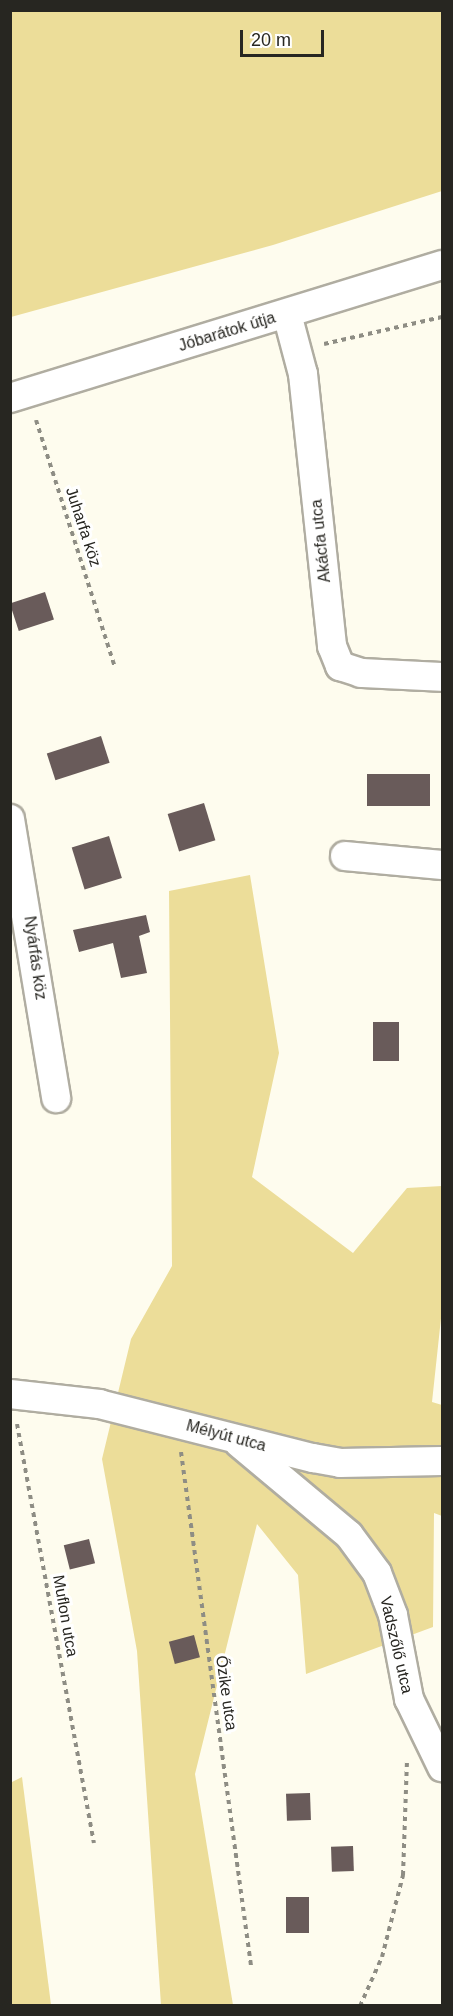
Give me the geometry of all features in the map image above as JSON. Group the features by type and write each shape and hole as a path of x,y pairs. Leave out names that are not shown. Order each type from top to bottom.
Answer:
{"street":[{"name":"Jóbarátok útja","path":"19,396 442,265"},
{"name":"Akácfa utca","path":"287,314 297,350 332,646 340,666 361,673 442,677"},
{"name":"Nyárfás köz","path":"10,819 22,871 56,1098"},
{"path":"345,856 442,865"},
{"name":"Mélyút utca","path":"11,1394 99,1404 340,1463 442,1461"},
{"name":"Vadszőlő utca","path":"231,1436 349,1535 377,1573 393,1616 414,1708 442,1767"}],"path":[{"path":"297,350 442,317"},
{"name":"Juharfa köz","path":"19,396 115,667"},
{"name":"Muflon utca","path":"11,1394 94,1843"},
{"name":"Őzike utca","path":"177,1424 250,1966"},
{"path":"360,2006 382,1957 403,1875 406,1770 414,1708"}],"shaded area":[{"path":"11,10 442,11 442,191 273,245 11,317"},
{"path":"250,875 279,1053 252,1177 353,1253 407,1188 442,1186 442,1309 432,1402 442,1405 442,1516 434,1513 433,1627 306,1674 298,1575 257,1524 195,1774 233,2005 161,2005 137,1651 102,1459 131,1339 172,1266 169,891"},
{"path":"22,1777 51,2005 11,2005 10,1783"}],"building":[{"path":"45,592 54,620 19,631 10,603"},
{"path":"101,736 110,763 55,780 47,754"},
{"path":"367,774 430,774 430,806 367,806"},
{"path":"204,803 215,840 179,851 168,814"},
{"path":"109,836 122,878 85,889 72,847"},
{"path":"146,915 150,932 139,936 147,973 121,978 113,943 79,952 73,930"},
{"path":"373,1022 399,1022 399,1061 373,1061"},
{"path":"89,1539 95,1563 70,1570 64,1545"},
{"path":"194,1635 200,1657 175,1664 169,1642"},
{"path":"310,1793 311,1820 287,1821 286,1794"},
{"path":"353,1846 354,1871 332,1872 331,1847"},
{"path":"286,1897 309,1897 309,1933 286,1933"}]}
